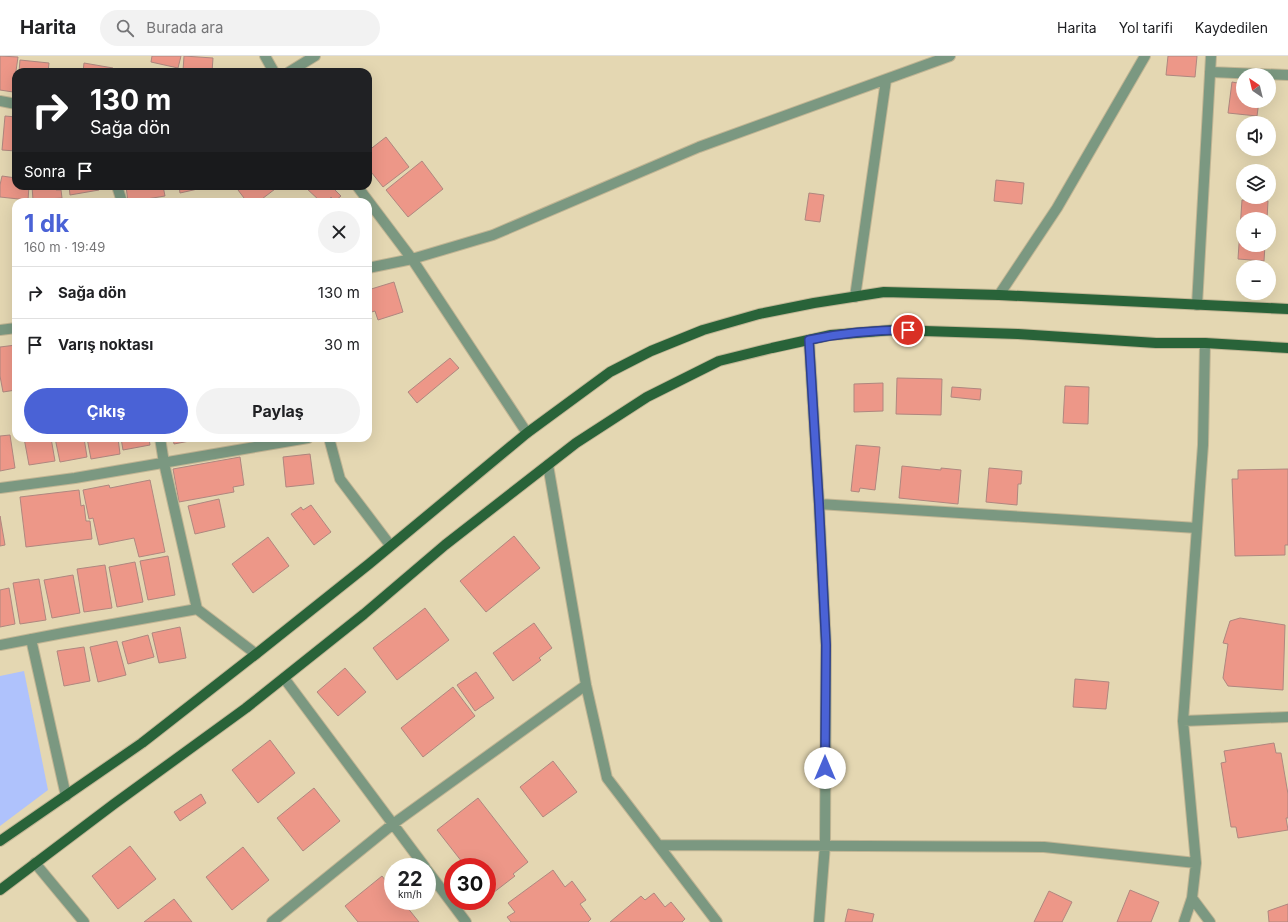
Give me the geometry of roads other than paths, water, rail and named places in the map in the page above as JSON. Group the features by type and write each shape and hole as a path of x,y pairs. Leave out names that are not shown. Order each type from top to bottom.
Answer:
{"main road":[{"path":"0,841 142,743 256,654 527,434 610,372 702,330 759,314 884,292 999,295 1288,309"},
{"path":"0,890 114,804 246,708 364,614 445,546 576,443 647,397 719,361 831,335 893,330 1018,334 1156,343 1205,343 1288,348"}],"street":[{"path":"265,56 272,68"},
{"path":"295,68 315,56"},
{"path":"372,267 493,236 699,147 950,56"},
{"path":"999,295 1057,208 1145,56"},
{"path":"1197,304 1211,56"},
{"path":"1210,72 1288,75"},
{"path":"855,297 886,80"},
{"path":"0,101 12,103"},
{"path":"360,190 366,198"},
{"path":"372,206 412,258 527,434"},
{"path":"0,330 12,328"},
{"path":"809,340 826,645 825,845 819,922"},
{"path":"1184,922 1192,898 1196,863 1183,721 1203,445 1205,343"},
{"path":"161,442 197,609 256,654"},
{"path":"0,488 75,478 284,442"},
{"path":"330,442 340,479 390,545"},
{"path":"548,465 586,686 607,778 717,922"},
{"path":"819,504 1197,528"},
{"path":"0,645 197,609"},
{"path":"31,639 66,796"},
{"path":"284,678 418,858"},
{"path":"272,922 393,824 586,686"},
{"path":"1183,721 1288,717"},
{"path":"658,845 1044,847 1196,863"},
{"path":"35,863 84,922"},
{"path":"436,882 466,922"},
{"path":"1192,898 1210,922"}]}
